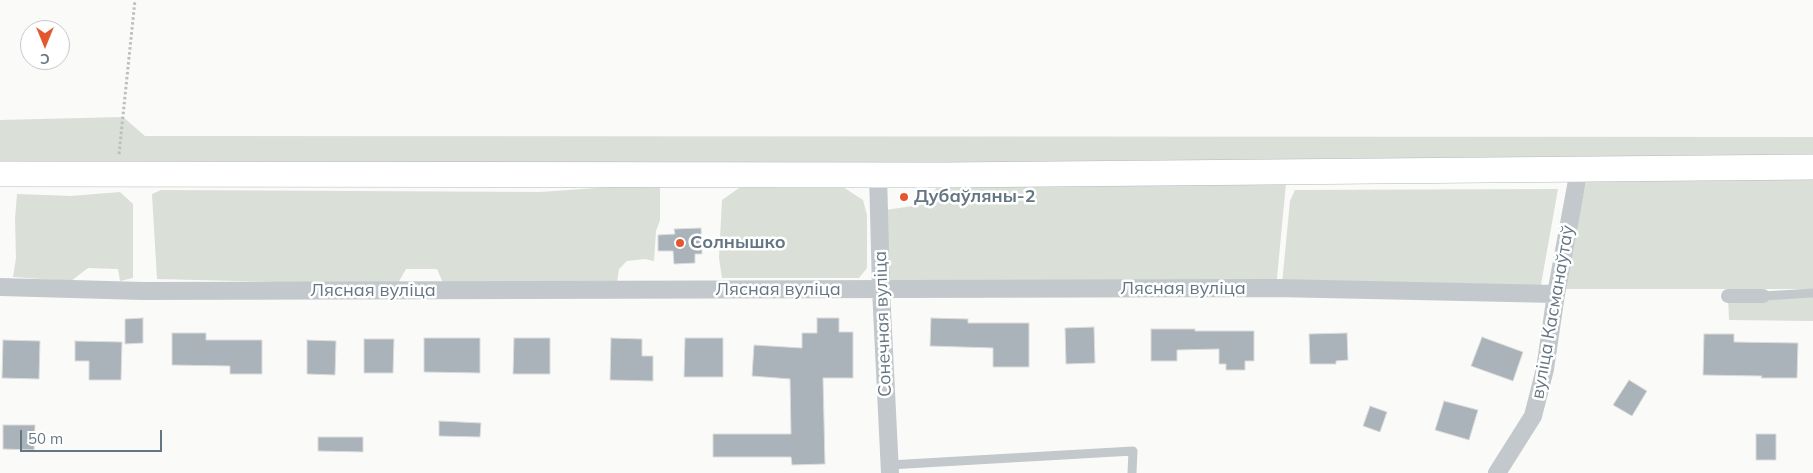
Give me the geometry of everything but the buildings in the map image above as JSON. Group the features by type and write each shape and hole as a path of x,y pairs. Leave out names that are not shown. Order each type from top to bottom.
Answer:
{"main road":[{"path":"0,174 722,176 1813,167"}],"street":[{"name":"вуліца Касманаўтаў","path":"1497,473 1534,416 1546,369 1556,294 1579,170"},
{"name":"Сонечная вуліца","path":"878,174 881,290 890,469"},
{"name":"Лясная вуліца","path":"0,287 143,291 1276,288 1556,294"},
{"path":"1728,296 1763,296"}],"lane":[{"path":"1763,296 1813,293"},
{"path":"890,469 1133,452 1132,473"}],"path":[{"path":"117,175 135,0"}],"shaded area":[{"path":"123,117 145,136 1813,137 1813,167 1287,173 1276,288 881,289 879,211 926,204 944,176 0,174 0,120"},
{"path":"1587,179 1813,179 1813,289 1563,289"},
{"path":"639,185 660,186 660,220 656,231 654,261 645,259 627,261 619,269 617,283 443,283 437,269 406,269 397,285 157,279 152,194 161,190 540,192"},
{"path":"742,186 843,187 863,200 867,215 867,268 859,278 722,278 719,258 722,200"},
{"path":"1558,189 1540,290 1282,284 1290,201 1295,190"},
{"path":"120,192 133,204 133,278 120,281 118,269 88,268 71,281 13,277 16,258 15,219 17,194 71,196"},
{"path":"1813,295 1813,321 1729,320 1728,296"}],"place":[{"name":"Дубаўляны-2","path":"904,197"},
{"name":"Солнышко","path":"680,243"}]}
